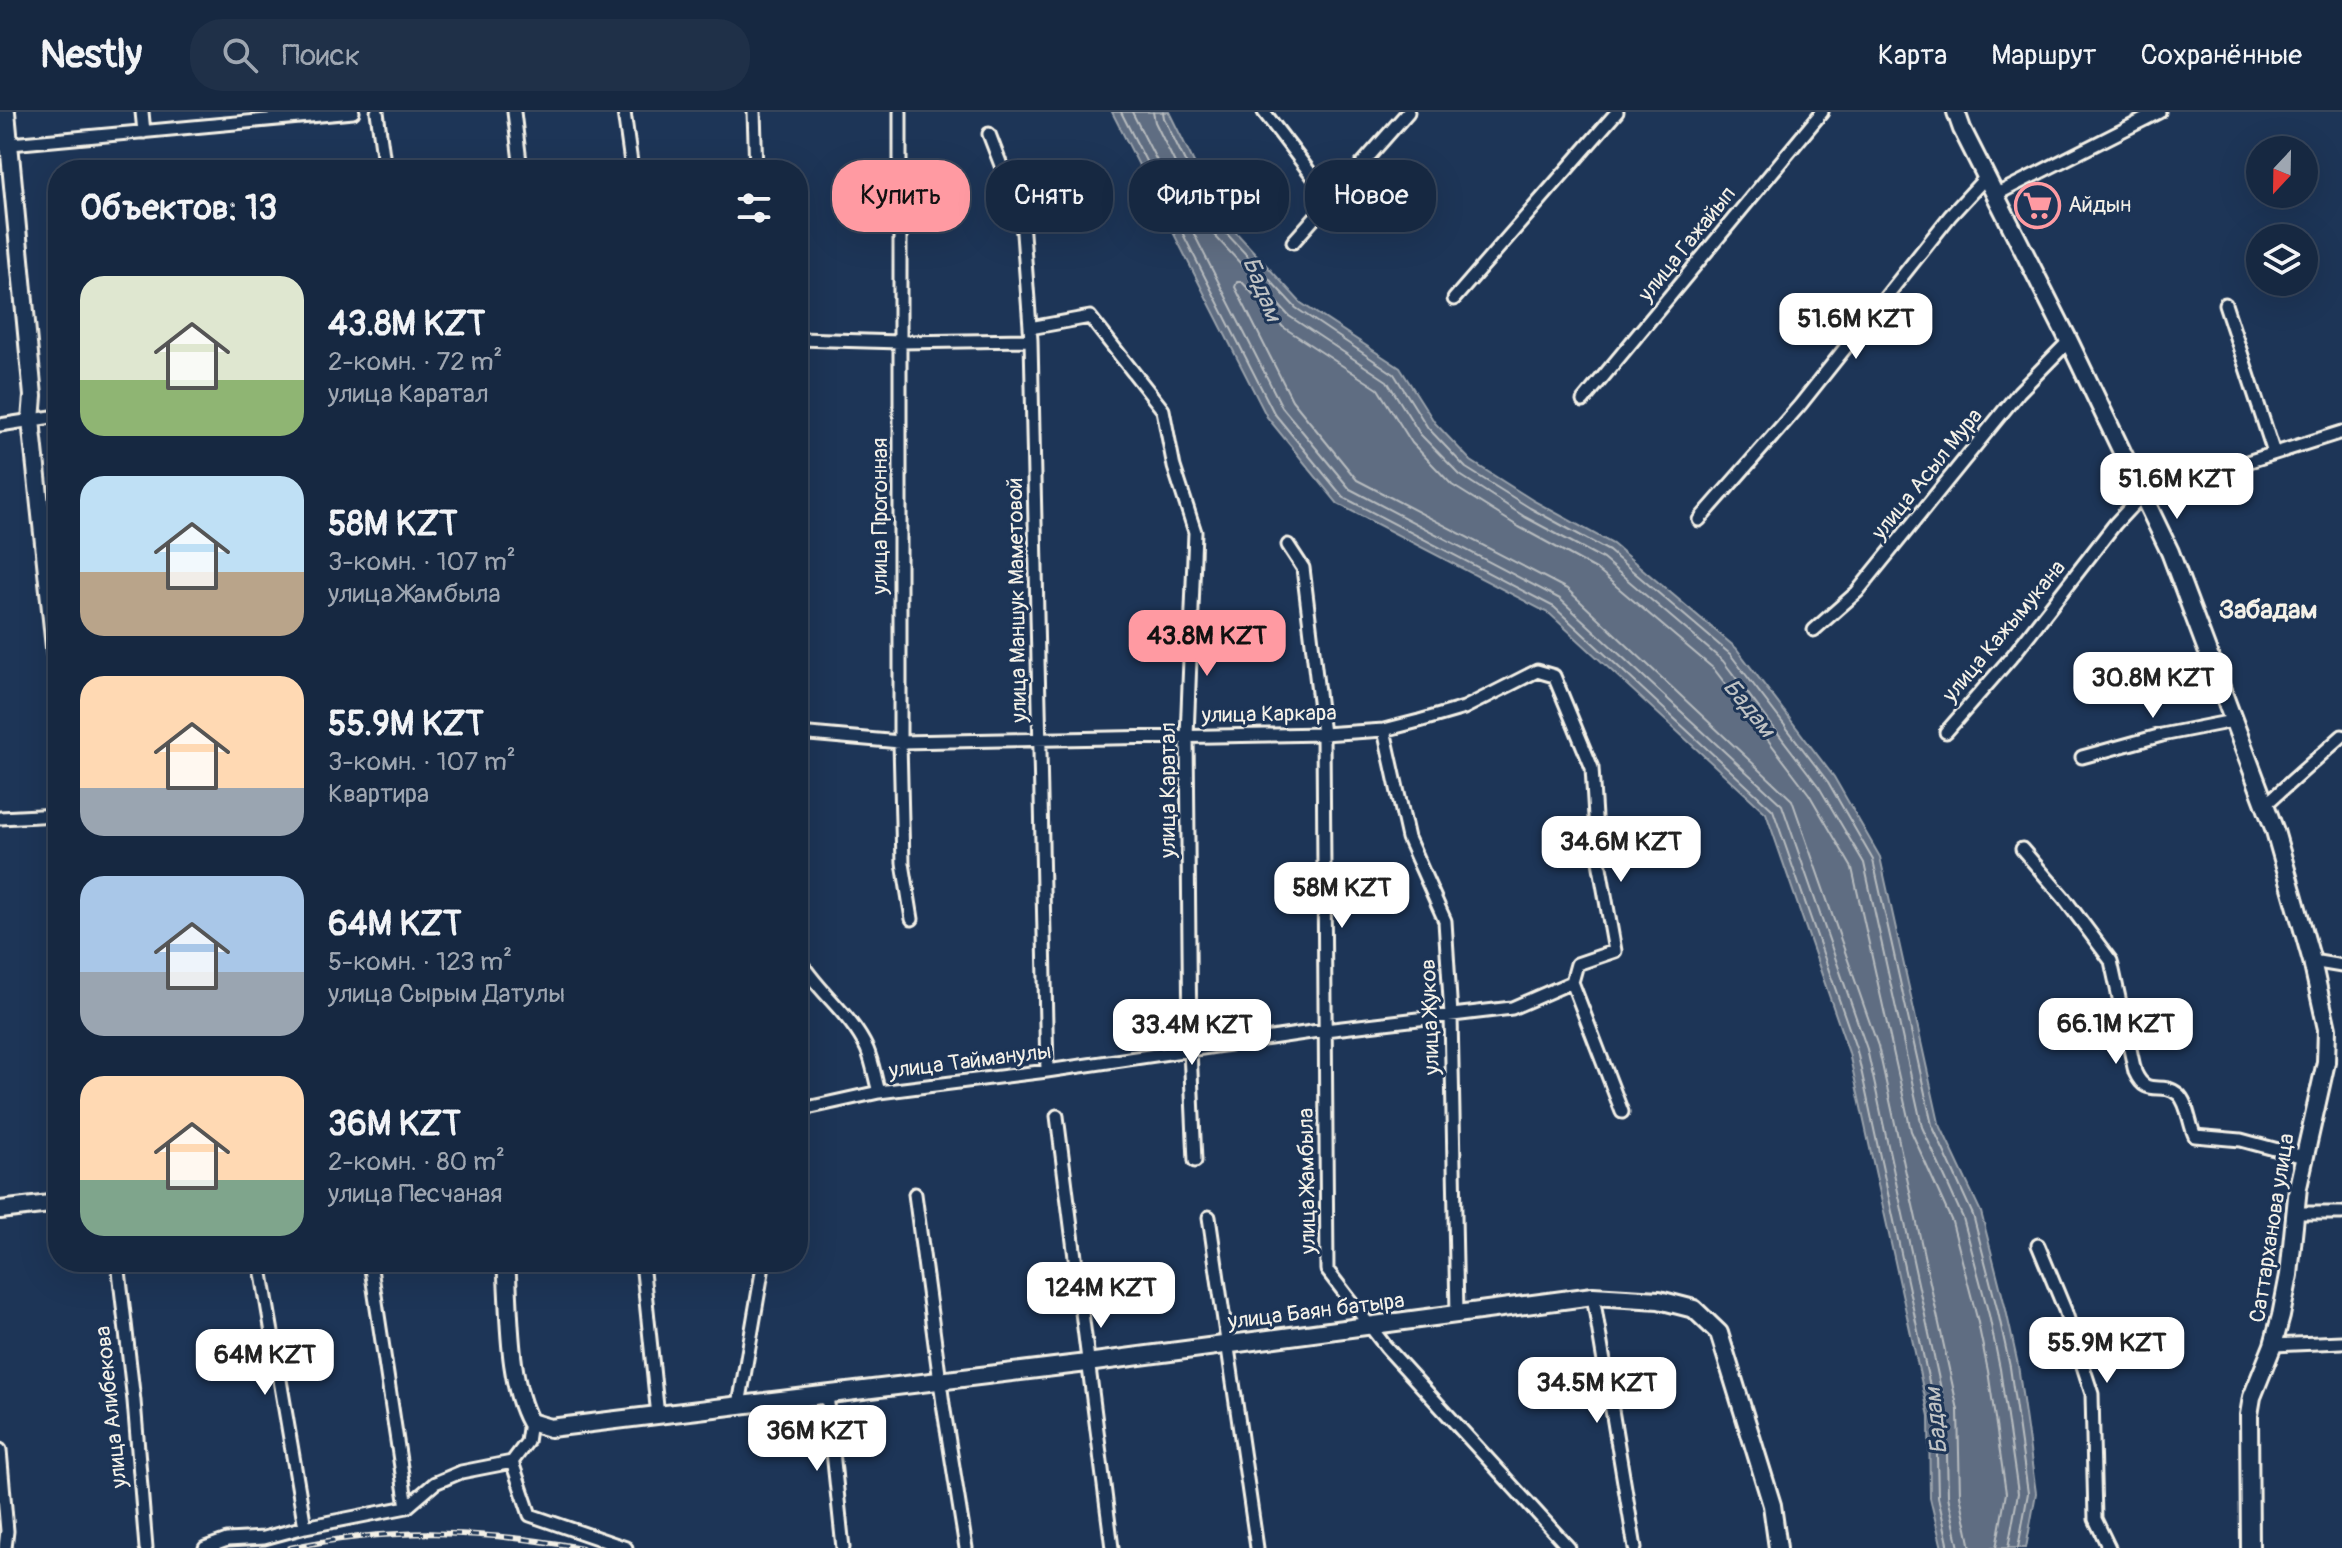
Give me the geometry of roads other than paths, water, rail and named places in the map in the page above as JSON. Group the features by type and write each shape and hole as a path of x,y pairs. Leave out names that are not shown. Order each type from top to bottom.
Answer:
{"street":[{"path":"6,112 4,145 33,396 31,420 48,581"},
{"path":"142,112 144,132"},
{"path":"4,145 144,132 254,117 353,112"},
{"path":"377,112 384,160"},
{"path":"514,112 520,160"},
{"path":"624,112 631,160"},
{"path":"754,112 756,160"},
{"name":"улица Прогонная","path":"900,112 900,742 903,863 912,919"},
{"path":"1264,112 1305,166"},
{"path":"1365,160 1408,112"},
{"path":"1454,299 1617,112"},
{"name":"улица Гажайып","path":"1583,401 1822,112"},
{"name":"Саттарханова улица","path":"1956,112 2170,552 2265,805 2312,961 2327,1029 2327,1046 2294,1213 2289,1275 2273,1345 2257,1381 2249,1415 2250,1548"},
{"path":"1995,195 2159,112"},
{"name":"улица Маншук Маметовой","path":"989,134 1022,220 1030,334 1047,1071"},
{"path":"1699,520 1800,405 1950,216 1986,177"},
{"path":"1293,242 1305,228"},
{"path":"2225,304 2274,453"},
{"name":"улица Каратал","path":"1030,334 1090,317 1163,410 1174,467 1195,532 1187,736 1190,1050 1195,1161"},
{"path":"808,339 900,342 1030,334"},
{"name":"улица Асыл Мура","path":"1814,630 1857,592 2019,392 2069,341"},
{"path":"0,425 48,417"},
{"name":"улица Кажымукана","path":"1946,732 2014,654 2115,524 2142,495 2342,432"},
{"name":"улица Жамбыла","path":"1288,545 1303,568 1323,734 1327,1270 1386,1347 1568,1547"},
{"name":"улица Каркара","path":"808,734 900,742 1323,734 1384,730 1464,708 1537,671 1554,676 1592,768 1597,850 1615,951 1577,964 1572,982"},
{"path":"2082,757 2162,735 2233,721"},
{"name":"улица Жуков","path":"1384,730 1408,838 1445,921 1451,1015 1457,1314"},
{"path":"2265,805 2342,736"},
{"path":"0,818 48,816"},
{"path":"2022,849 2080,918 2111,961 2140,1083 2146,1087 2176,1092 2182,1098 2195,1136 2241,1140 2304,1157"},
{"path":"2312,961 2342,966"},
{"path":"808,974 843,1013 867,1049 879,1092"},
{"path":"1572,982 1622,1112"},
{"name":"улица Тайманулы","path":"808,1108 879,1092 1325,1030 1512,1008 1572,982"},
{"path":"1057,1116 1112,1548"},
{"path":"915,1194 966,1548"},
{"path":"0,1210 48,1204"},
{"path":"2294,1213 2342,1213"},
{"path":"1209,1217 1257,1548"},
{"path":"2038,1245 2065,1310 2092,1394 2095,1519 2109,1548"},
{"name":"улица Алибекова","path":"119,1272 146,1548"},
{"path":"262,1272 305,1527"},
{"path":"372,1272 407,1507"},
{"path":"205,1548 227,1540 264,1538 407,1507 435,1483 461,1472 512,1462 527,1442 530,1422 521,1406 516,1384 507,1272"},
{"path":"643,1272 658,1416"},
{"path":"739,1405 762,1272"},
{"path":"1593,1296 1635,1548"},
{"name":"улица Баян батыра","path":"530,1422 550,1428 658,1416 1371,1327 1593,1296 1659,1300 1694,1309 1719,1333 1772,1505 1778,1548"},
{"path":"2273,1345 2342,1342"},
{"path":"827,1394 843,1548"},
{"path":"0,1450 7,1531 5,1548"},
{"path":"512,1462 530,1515 626,1548"},
{"path":"1552,1548 1568,1547"}],"water":[{"path":"1112,112 1169,112 1193,160 1136,160"},
{"name":"Бадам","path":"1173,232 1236,232 1301,303 1400,368 1435,423 1471,461 1534,501 1613,544 1736,648 1834,777 1880,857 1939,1123 1981,1212 2006,1310 2018,1365 2036,1493 2026,1548 1942,1548 1930,1498 1929,1416 1849,1053 1766,813 1550,614 1338,504 1267,417"}],"railway":[{"path":"290,1548 363,1537 436,1533 508,1537 582,1548"}],"place":[{"name":"Айдын","path":"2037,205"}],"district":[{"name":"Забадам","path":"2268,610"}]}
